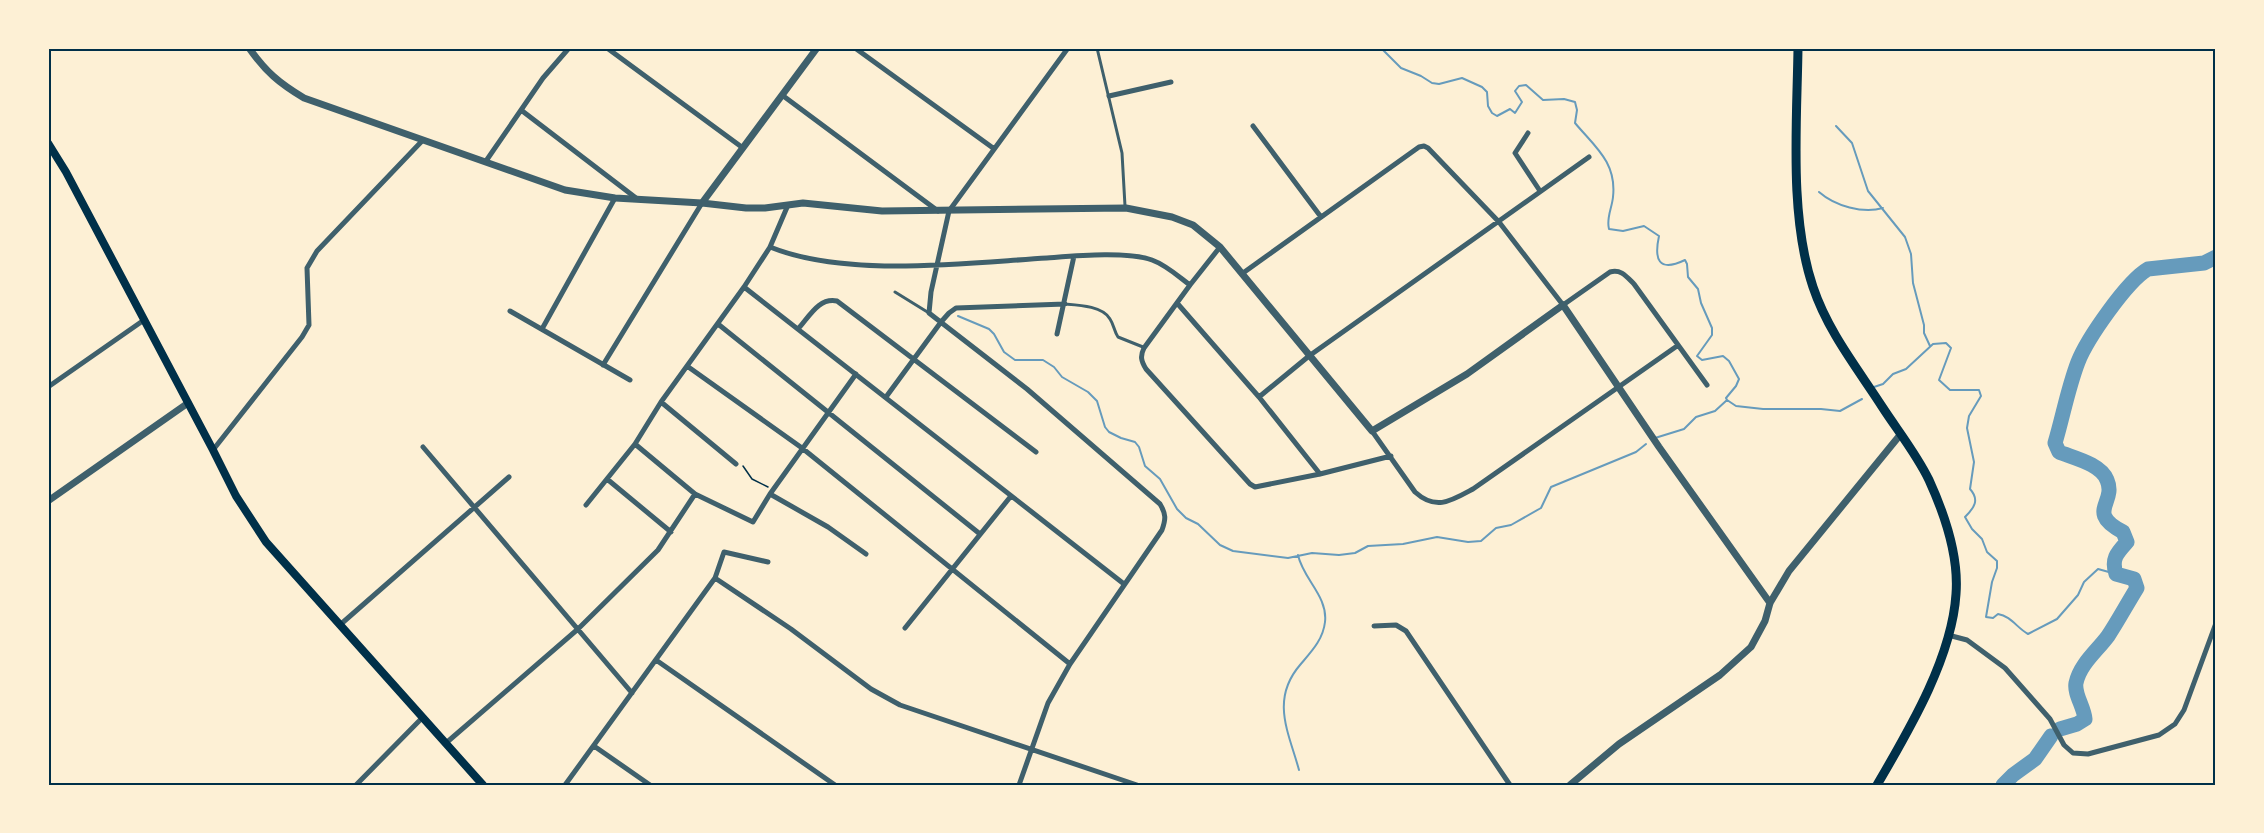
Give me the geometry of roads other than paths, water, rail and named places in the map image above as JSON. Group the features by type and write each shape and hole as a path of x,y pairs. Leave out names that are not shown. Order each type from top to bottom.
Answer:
{"highway":[{"path":"1798,48 1798,195 1803,244 1812,286 1827,320 1853,364 1928,478 1944,517 1952,547 1956,592 1953,620 1927,694 1877,785"}],"main road":[{"path":"48,143 66,172 236,496 266,543 483,785"}],"street":[{"path":"249,48 262,67 276,81 304,98 565,190 615,198 746,208 825,204 882,211 1126,208 1172,217 1193,225 1220,247 1243,273 1372,431 1415,492 1424,500 1442,503 1473,489 1677,346"},
{"path":"486,161 543,78 568,48"},
{"path":"607,48 743,148"},
{"path":"603,364 702,203 817,48"},
{"path":"855,48 993,148"},
{"path":"1020,785 1048,703 1070,664 1166,521 1160,504 1027,388 929,313 931,292 949,211 1068,48"},
{"path":"1109,96 1171,82"},
{"path":"782,95 938,211"},
{"path":"521,110 636,198"},
{"path":"1253,126 1321,217"},
{"path":"1528,133 1515,153 1540,191"},
{"path":"213,450 309,325 307,268 317,251 422,141"},
{"path":"1243,273 1419,147 1428,148 1498,222 1563,305 1659,447 1770,603"},
{"path":"1259,397 1309,356 1589,157"},
{"path":"542,329 615,198"},
{"path":"586,505 635,444 661,402 744,287 770,247 788,205"},
{"path":"770,247 794,255 860,264 937,265 1074,256 1135,256 1166,267 1190,285"},
{"path":"1220,247 1144,348 1141,354 1146,369 1250,484 1262,487 1391,456"},
{"path":"1057,334 1074,256"},
{"path":"1372,431 1467,374 1616,270 1623,273 1634,284 1707,385"},
{"path":"744,287 1124,584"},
{"path":"798,329 822,302 829,299 837,301 1036,452"},
{"path":"1177,303 1259,397 1320,474"},
{"path":"886,397 941,322 956,309 1065,304"},
{"path":"510,311 630,380"},
{"path":"48,387 144,320"},
{"path":"718,324 980,534"},
{"path":"687,366 802,448 1070,664"},
{"path":"635,444 695,494 753,522 802,448 856,374"},
{"path":"661,402 736,464"},
{"path":"48,501 189,403"},
{"path":"1570,785 1619,744 1737,662 1751,647 1765,621 1770,603 1789,571 1900,435"},
{"path":"423,447 632,693"},
{"path":"341,624 509,477"},
{"path":"607,479 671,532"},
{"path":"446,743 578,629 658,550 695,494"},
{"path":"770,494 828,527 866,554"},
{"path":"905,628 1011,496"},
{"path":"565,785 715,578 724,552 768,562"},
{"path":"715,578 791,629 871,689 900,705 1137,785"},
{"path":"1948,635 1967,640 2005,668 2050,719 2064,745 2073,753 2088,754 2159,735 2175,724 2184,711 2216,623"},
{"path":"1374,626 1396,625 1406,632 1510,785"},
{"path":"656,660 835,785"},
{"path":"356,785 423,717"},
{"path":"594,746 651,785"}],"lane":[{"path":"1097,48 1122,153 1126,208"},
{"path":"895,292 929,313"},
{"path":"1065,304 1085,306 1105,313 1109,316 1118,337 1144,348"}],"waterway":[{"path":"1381,48 1401,68 1432,83 1439,84 1462,78 1482,87 1487,92 1488,106 1497,116 1510,109 1515,113 1522,102 1515,91 1519,86 1526,85 1543,100 1564,99 1575,102 1577,110 1575,123 1603,156 1611,174 1613,197 1609,229 1623,231 1644,226 1659,236 1657,251 1660,262 1669,265 1685,260 1688,277 1698,289 1701,303 1712,328 1712,335 1697,356 1702,360 1723,356 1729,361 1739,379 1726,398 1727,400 1715,411 1696,417 1684,429 1655,438"},
{"path":"1836,126 1852,143 1868,191 1905,237 1911,254 1913,283 1924,333 1930,346"},
{"path":"1819,192 1850,208 1867,210 1883,208"},
{"path":"2060,729 2085,719 2076,692 2078,676 2108,636 2137,588 2134,579 2116,574 2114,564 2116,557 2127,542 2123,532 2106,519 2104,507 2109,488 2104,474 2079,459 2059,452 2055,443 2074,372 2099,326 2139,275 2148,269 2204,263 2216,257"},
{"path":"958,316 989,329 1004,352 1015,360 1043,360 1054,367 1062,377 1088,392 1097,401 1105,427 1109,432 1135,442 1145,466 1160,479 1177,509 1186,518 1198,524 1220,545 1233,551 1288,558 1312,553 1339,555 1355,553 1368,546 1403,544 1437,537 1468,542 1481,541 1496,528 1511,525 1541,508 1551,487 1636,452 1646,444"},
{"path":"1874,387 1883,384 1893,374 1906,369 1933,344 1946,343 1951,348 1939,380 1950,390 1979,390 1981,396 1969,416 1967,428 1974,462 1970,489 1975,500 1973,507 1965,517 1982,539 1987,552 1997,561 1986,617 1993,618 1998,614 2003,615 2028,634 2057,619 2078,595 2084,582 2098,569 2116,574"},
{"path":"1727,400 1736,406 1763,409 1840,411 1862,399"},
{"path":"1298,555 1323,604 1325,613 1324,628 1319,640 1291,678 1286,691 1284,717 1299,770"},
{"path":"2003,785 2035,759 2051,736"}]}
